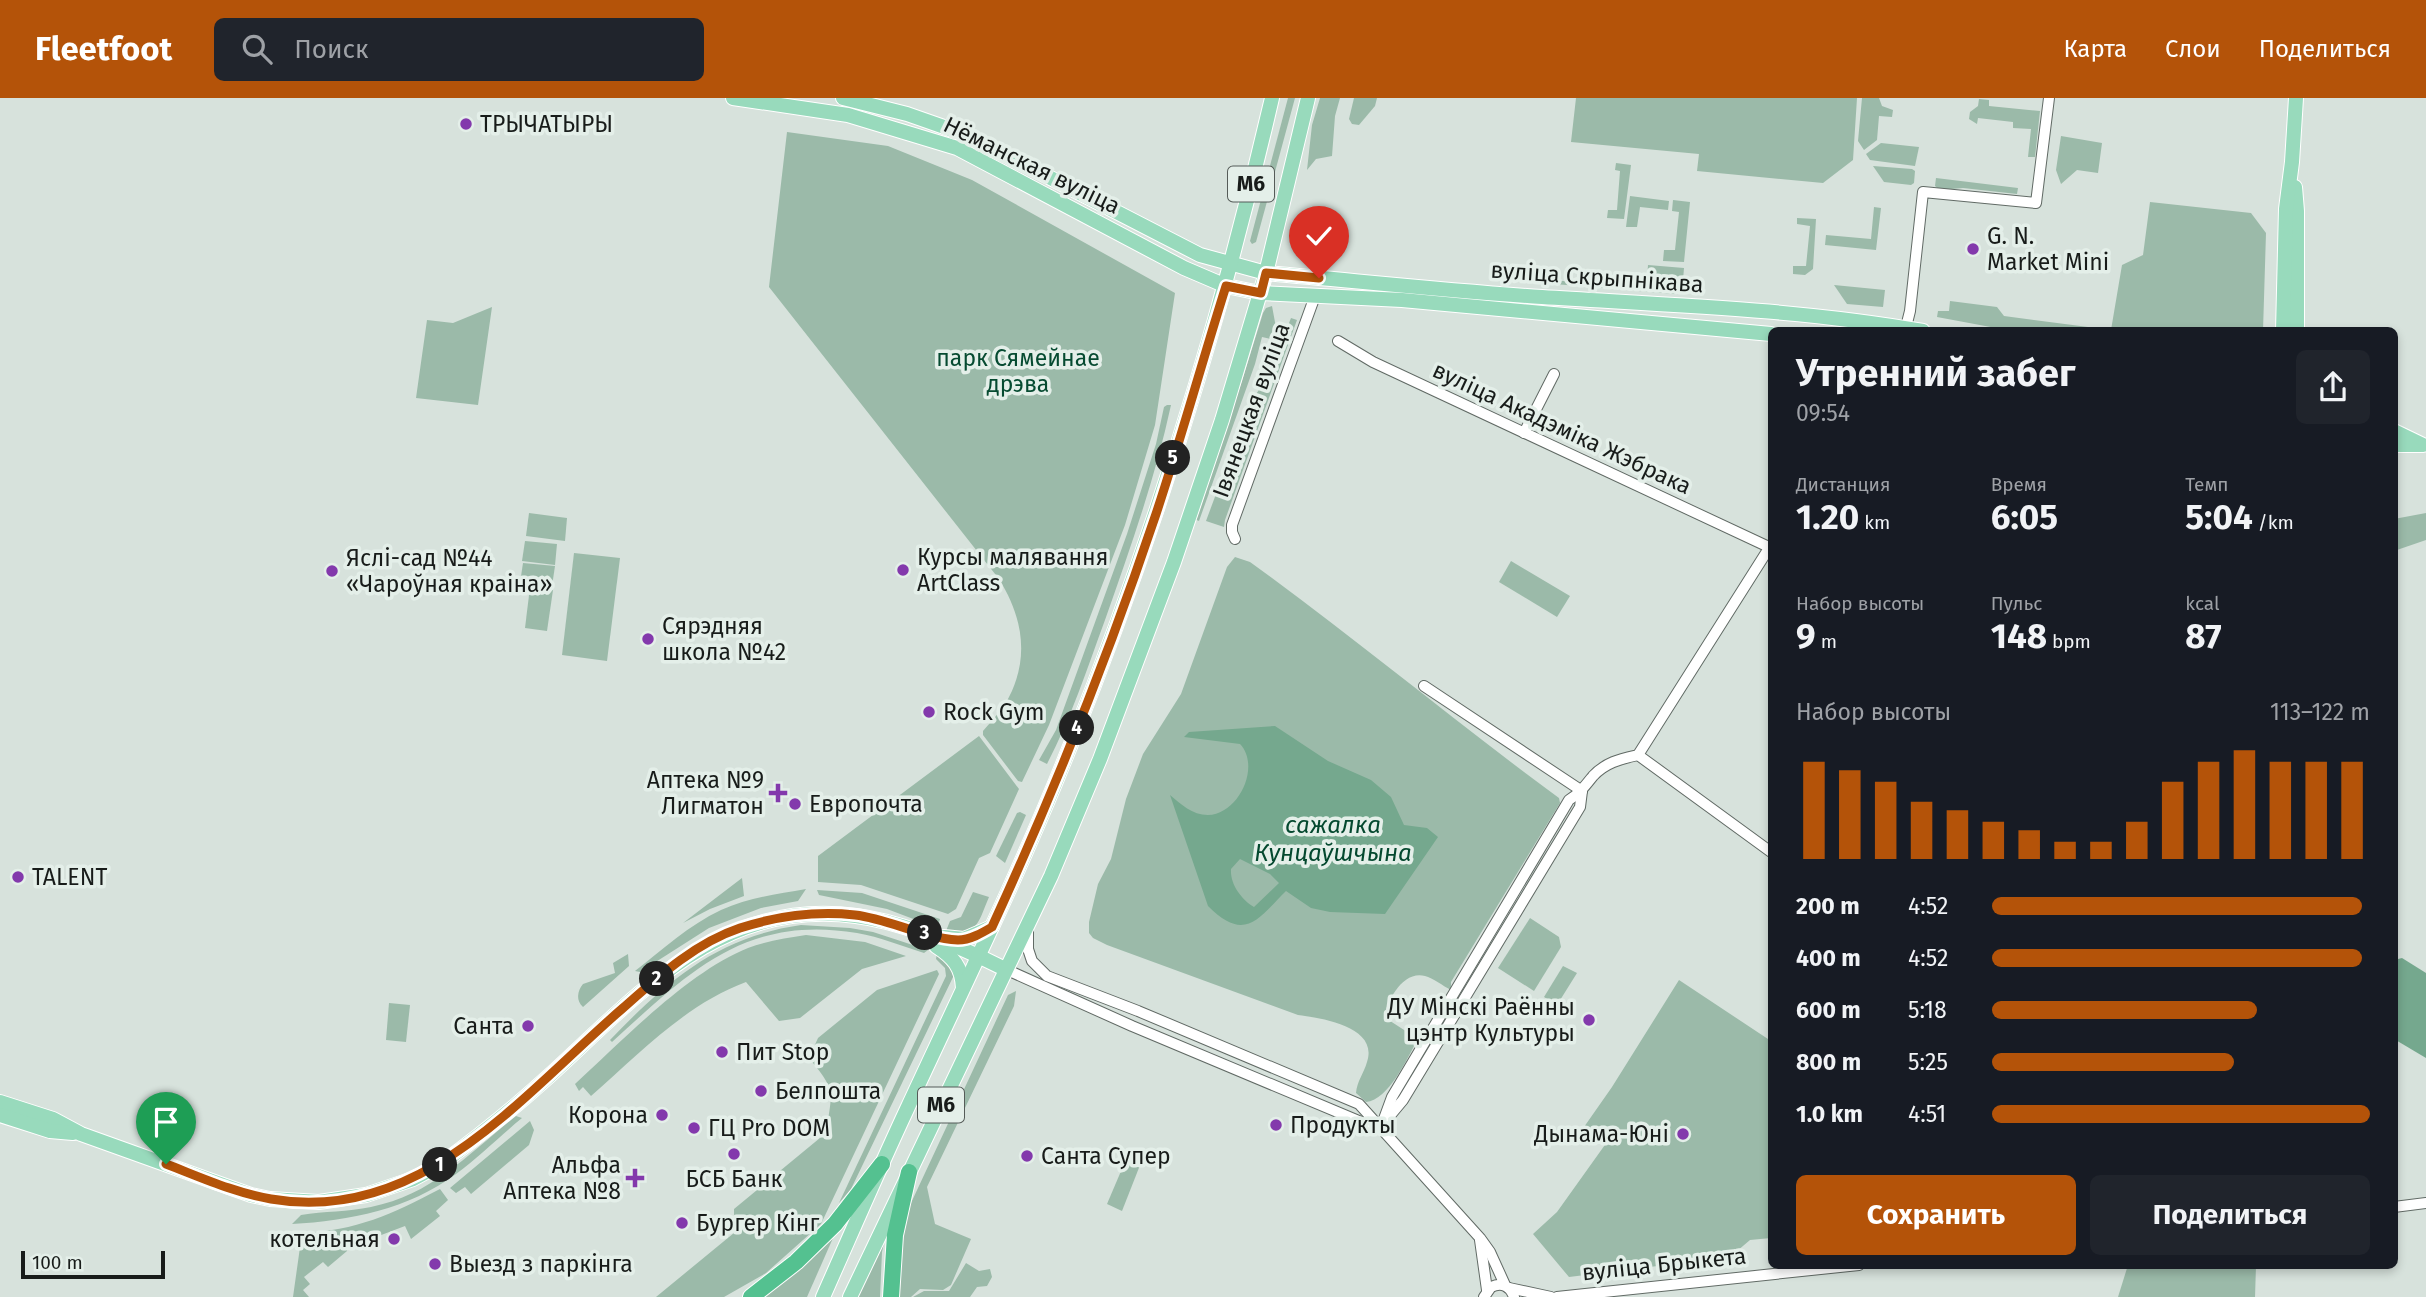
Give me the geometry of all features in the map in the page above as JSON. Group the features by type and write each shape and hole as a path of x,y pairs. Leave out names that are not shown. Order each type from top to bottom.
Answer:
{"highway":[{"path":"751,1297 796,1262 835,1224 882,1164"},
{"path":"891,1297 895,1235 909,1172"}],"main road":[{"name":"Нёманская вуліца","path":"733,98 848,115 957,148 1184,268 1226,286 1261,293"},
{"name":"Нёманская вуліца","path":"844,98 907,114 967,135 1200,255 1266,273"},
{"name":"М6","path":"822,1297 979,956 1058,776 1118,619 1156,514 1226,286 1272,98"},
{"name":"М6","path":"850,1297 1066,844 1174,562 1261,293 1308,98"},
{"path":"2283,327 2286,209 2296,98"},
{"path":"2292,162 2297,211 2297,327"},
{"name":"вуліца Скрыпнікава","path":"1266,273 1538,297 1690,306 1887,327"},
{"name":"вуліца Скрыпнікава","path":"1261,293 1402,300 1768,334"},
{"path":"2398,433 2424,446"},
{"path":"2398,445 2424,446"},
{"path":"0,1102 53,1119 81,1134 251,1195 319,1202 366,1195 413,1179 441,1164 522,1100 645,989 698,949 722,936 773,919 814,914 856,915 958,940 980,934 992,927"},
{"path":"913,931 979,956 1005,970"},
{"path":"913,931 951,956 960,968 963,989"},
{"path":"0,1115 50,1131 81,1134"}],"street":[{"path":"1906,327 1923,192 2036,203 2049,98"},
{"name":"Івянецкая вуліца","path":"1235,539 1231,532 1232,525 1315,296"},
{"name":"вуліца Акадэміка Жэбрака","path":"1338,341 1373,362 1768,546"},
{"path":"1524,433 1554,374"},
{"path":"1381,1127 1392,1097 1569,800 1582,791 1606,765 1618,759 1638,755 1768,552"},
{"path":"1424,686 1582,791"},
{"path":"1638,755 1768,850"},
{"path":"1030,921 1028,949 1032,961 1047,976 1138,1011 1359,1104 1480,1238 1509,1290"},
{"path":"1005,970 1132,1027 1366,1124 1381,1127"},
{"path":"1132,1027 1138,1011"},
{"path":"1267,1083 1273,1068"},
{"path":"2398,1206 2426,1203"},
{"path":"1480,1238 1486,1293"},
{"name":"вуліца Брыкета","path":"1557,1297 1821,1269"},
{"path":"1486,1293 1495,1285 1509,1290"},
{"name":"вуліца Брыкета","path":"1509,1290 1551,1297"}],"green space":[{"path":"1288,98 1295,98 1256,242 1252,244 1250,241"},
{"path":"1320,98 1340,98 1335,116 1332,156 1316,159 1307,170 1312,125"},
{"path":"1354,98 1377,98 1375,106 1359,125 1352,124 1349,119"},
{"path":"1576,98 1857,98 1853,160 1823,183 1697,171 1699,154 1571,142"},
{"path":"1862,98 1879,98 1882,106 1893,110 1892,117 1879,116 1877,140 1864,150 1858,141"},
{"path":"1979,99 1989,100 1989,106 2040,111 2035,157 2028,157 2031,129 2013,128 2013,122 1978,118 1977,124 1969,119 1970,112 1978,106"},
{"name":"парк Сямейнае дрэва","path":"787,132 888,146 972,180 1175,293 1155,425 1125,525 1049,725 1022,782 1018,781 983,735 983,731 1007,702 1020,666 1018,622 1007,593 999,579 769,287"},
{"path":"2061,136 2102,143 2098,173 2077,170 2061,184 2056,170"},
{"path":"1881,143 1919,147 1915,166 1870,160 1866,154"},
{"path":"1616,163 1631,165 1624,219 1607,218 1608,210 1617,210 1620,171 1615,170"},
{"path":"1873,166 1912,169 1915,171 1914,183 1884,182"},
{"path":"1936,178 2018,188 2017,194 1963,188 1940,190 1935,186"},
{"path":"1630,196 1669,201 1668,210 1640,207 1637,227 1626,227"},
{"path":"1673,200 1690,202 1684,262 1663,261 1664,250 1675,250 1679,212 1672,211"},
{"path":"2150,202 2251,213 2266,233 2263,327 2112,327 2122,265 2143,255"},
{"path":"1874,207 1881,208 1876,250 1825,245 1826,235 1871,239"},
{"path":"1797,218 1816,219 1813,269 1805,275 1793,274 1793,266 1806,266 1810,226 1797,224"},
{"path":"1648,265 1684,268 1683,280 1677,285 1647,283"},
{"path":"1550,280 1683,290 1675,294 1554,284"},
{"path":"1834,285 1885,290 1883,307 1847,304"},
{"path":"1950,301 1997,307 2004,316 2088,327 1991,327 1937,317 1938,311 1949,311"},
{"path":"1272,306 1277,333 1275,340 1262,337 1255,364 1199,521 1194,519 1263,313 1266,308"},
{"path":"492,307 478,405 416,398 427,320 453,323"},
{"path":"1291,318 1297,320 1224,527 1206,521 1249,405 1268,376"},
{"path":"1171,405 1165,433 1133,540 1078,693 1047,764 1039,760 1056,730 1127,534 1156,444 1164,407"},
{"path":"529,513 567,518 565,541 526,536"},
{"path":"2426,513 2426,540 2398,550 2398,518"},
{"path":"525,541 557,544 555,565 522,561"},
{"path":"574,553 620,558 607,661 562,655"},
{"path":"1235,557 1250,562 1289,591 1559,798 1560,803 1451,982 1451,990 1428,977 1417,975 1403,982 1392,995 1384,1017 1418,1039 1390,1086 1382,1094 1366,1102 1356,1093 1367,1062 1368,1050 1364,1040 1356,1032 1333,1022 1298,1015 1107,945 1089,933 1098,884 1111,859 1126,799 1143,754 1181,694 1227,567"},
{"path":"1511,561 1570,596 1557,617 1499,582"},
{"path":"523,563 555,566 552,586 520,583"},
{"path":"530,587 553,590 547,631 525,628"},
{"path":"979,736 1019,789 990,853 979,858 956,909 948,914 861,885 818,882 818,856"},
{"path":"1017,813 1026,815 1005,863 996,856"},
{"path":"742,878 744,896 683,923"},
{"path":"806,889 798,901 761,908 709,928 640,972 635,971 687,930 721,910 752,899"},
{"path":"817,890 862,893 940,919 937,928 887,909 819,895"},
{"path":"973,892 989,897 979,921 965,931 946,931 950,921 961,917"},
{"path":"1530,918 1559,937 1561,947 1534,991 1498,968"},
{"path":"801,925 873,932 928,950 924,953 857,933 817,929 782,932 750,941 721,954 693,972 612,1042 610,1040 652,999 695,965 744,940"},
{"path":"806,935 865,942 906,956 862,969 800,1018 779,1021 746,982 724,991 683,1017 645,1047 591,1096 583,1087 579,1091 575,1084 635,1028 702,973 748,948"},
{"path":"937,953 953,968 954,975 851,1189 839,1203 946,976 945,968 936,959"},
{"path":"628,954 629,966 583,1007 578,996 583,984 615,973 613,963"},
{"path":"1563,966 1577,973 1557,1005 1544,997"},
{"path":"937,970 939,974 821,1224 766,1273 724,1297 656,1297 740,1228 734,1223 734,1209 826,1133 830,1092 824,1078 809,1058 818,1038 877,990"},
{"name":"Дынама-Юні","path":"1679,980 1768,1039 1768,1238 1750,1240 1730,1257 1569,1277 1533,1234 1557,1212 1607,1142 1584,1127"},
{"path":"1016,991 1014,1006 927,1187 935,1224 971,1239 951,1285 943,1290 920,1289 911,1297 896,1297 899,1241 911,1203 1008,995"},
{"path":"389,1003 410,1005 406,1042 386,1040"},
{"path":"516,1116 522,1118 473,1161 419,1196 357,1216 292,1224 301,1215 371,1207 414,1192 466,1158"},
{"path":"530,1121 534,1130 529,1145 471,1194 465,1187 456,1193 450,1188"},
{"path":"1130,1150 1144,1155 1122,1211 1107,1204"},
{"path":"440,1189 448,1200 436,1211 440,1216 411,1239 405,1226 376,1237 348,1240 347,1251 328,1267 323,1262 304,1277 310,1284 303,1290 309,1297 293,1297 302,1233 340,1229 373,1220"},
{"path":"887,1229 882,1252 880,1297 856,1297"},
{"path":"833,1238 807,1297 759,1297"},
{"path":"966,1263 979,1271 990,1269 992,1277 987,1286 977,1287 970,1297 913,1297 924,1291 949,1291"},
{"path":"2127,1269 2256,1269 2255,1297 2118,1297"}],"water":[{"name":"сажалка Кунцаўшчына","path":"1275,726 1328,761 1371,780 1391,797 1404,825 1427,828 1438,837 1385,914 1330,912 1311,908 1286,891 1259,918 1242,925 1232,923 1208,906 1170,795 1197,813 1219,813 1229,807 1244,787 1248,764 1246,753 1240,744 1184,737 1189,732","holes":["1240,859 1270,874 1279,883 1254,907 1237,891 1231,869"]},
{"path":"2402,958 2426,973 2426,1058 2398,1041 2398,959"}],"place":[{"name":"ТРЫЧАТЫРЫ","path":"466,124"},
{"name":"G. N. Market Mini","path":"1973,249"},
{"name":"Курсы малявання ArtClass","path":"903,570"},
{"name":"Яслі-сад №44 «Чароўная краіна»","path":"332,571"},
{"name":"Сярэдняя школа №42","path":"648,639"},
{"name":"Rock Gym","path":"929,712"},
{"name":"Аптека №9 Лигматон","path":"778,793"},
{"name":"Европочта","path":"795,804"},
{"name":"TALENT","path":"18,877"},
{"name":"ДУ Мінскі Раённы цэнтр Культуры","path":"1589,1020"},
{"name":"Санта","path":"528,1026"},
{"name":"Пит Stop","path":"722,1052"},
{"name":"Белпошта","path":"761,1091"},
{"name":"Корона","path":"662,1115"},
{"name":"Продукты","path":"1276,1125"},
{"name":"ГЦ Pro DOM","path":"694,1128"},
{"name":"Дынама-Юні","path":"1683,1134"},
{"name":"БСБ Банк","path":"734,1154"},
{"name":"Санта Супер","path":"1027,1156"},
{"name":"Альфа Аптека №8","path":"635,1178"},
{"name":"Бургер Кінг","path":"682,1223"},
{"name":"котельная","path":"394,1239"},
{"name":"Выезд з паркінга","path":"435,1264"}],"route":[{"path":"166,1164 251,1195 285,1201 319,1202 345,1199 387,1189 427,1173 483,1133 673,966 698,949 738,929 773,919 814,914 856,915 958,940 980,934 992,927 1031,842 1084,710 1156,514 1226,286 1261,293 1266,273 1319,278"}]}
